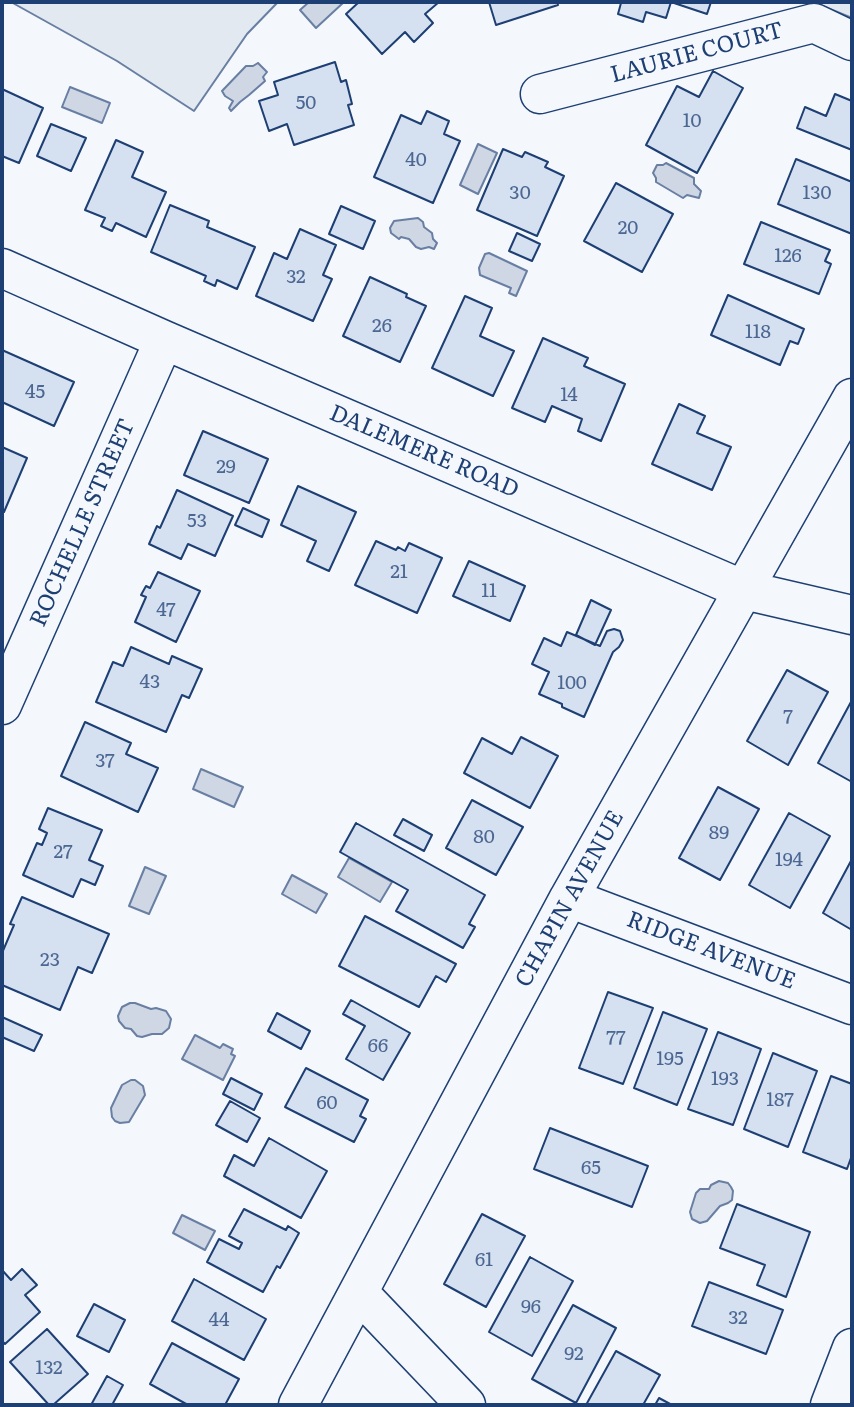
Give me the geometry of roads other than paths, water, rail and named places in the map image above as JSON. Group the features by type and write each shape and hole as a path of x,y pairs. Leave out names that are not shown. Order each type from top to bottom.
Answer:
{"street":[{"name":"LAURIE COURT","path":"540,94 814,23 852,41"},
{"name":"DALEMERE ROAD","path":"2,268 744,590 852,615"},
{"name":"ROCHELLE STREET","path":"2,705 164,340"},
{"name":"CHAPIN AVENUE","path":"298,1405 569,898 852,398"},
{"name":"RIDGE AVENUE","path":"569,898 852,1005"},
{"path":"359,1293 466,1405"},
{"path":"835,1404 852,1348"}]}
